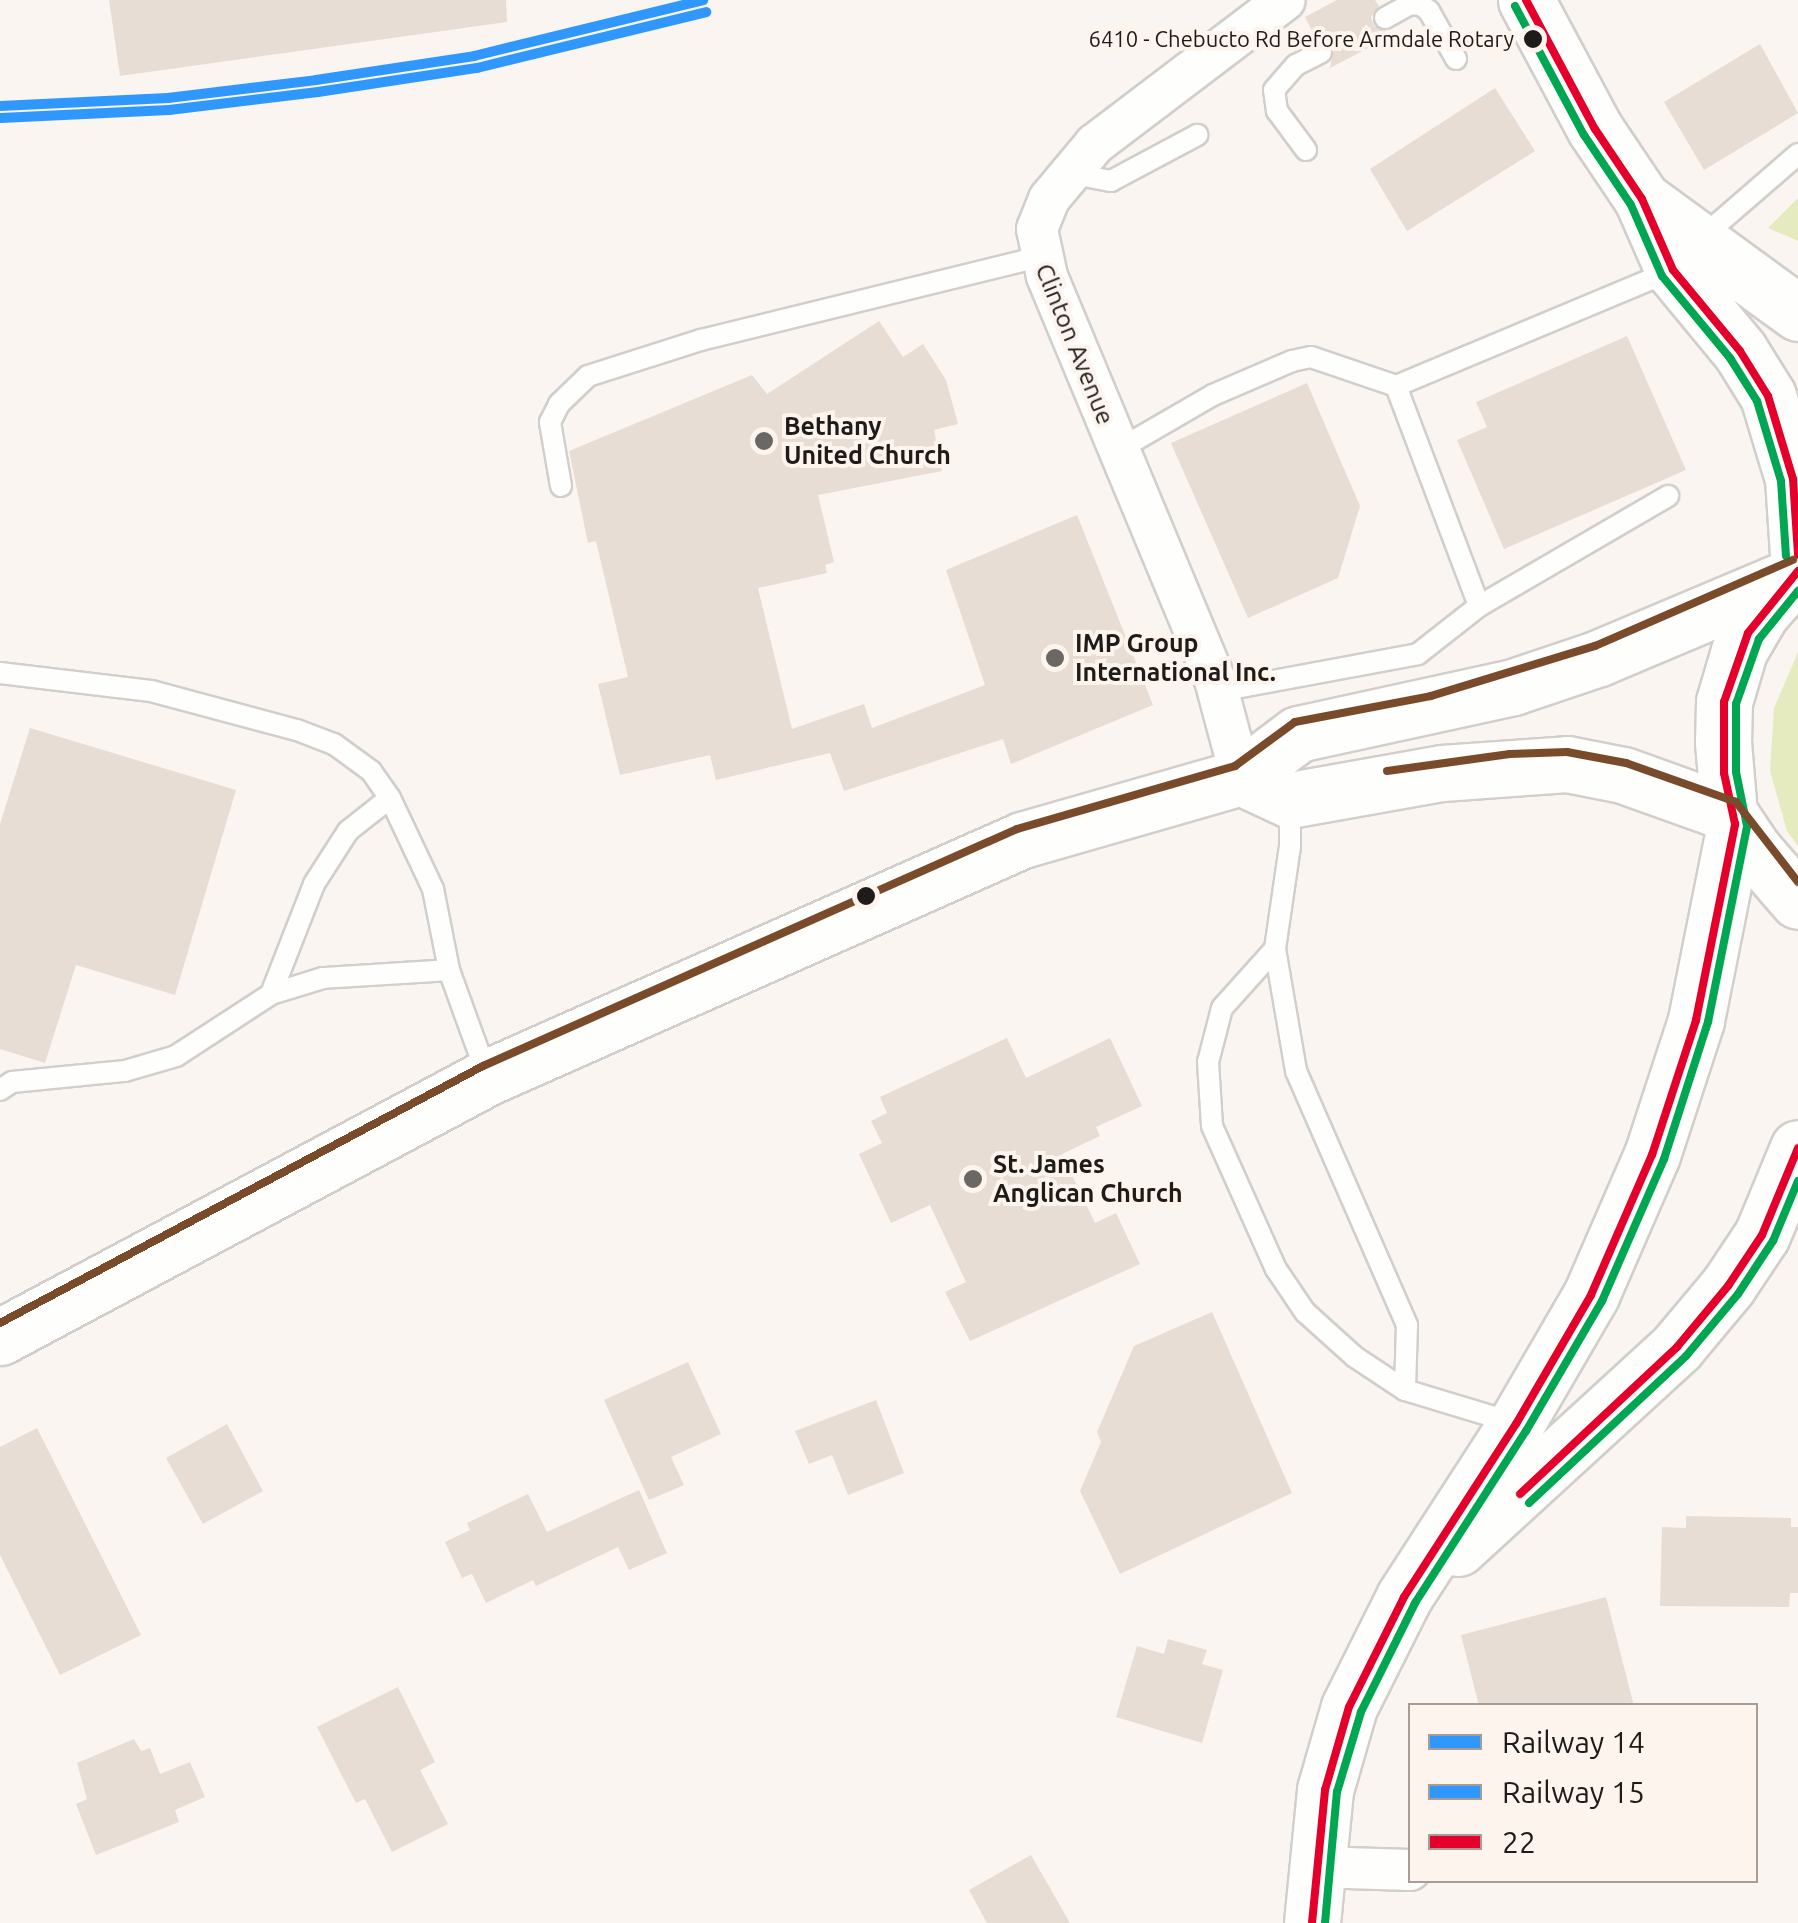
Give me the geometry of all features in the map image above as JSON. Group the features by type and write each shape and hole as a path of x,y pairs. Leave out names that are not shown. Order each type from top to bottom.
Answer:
{"main road":[{"path":"1312,1923 1325,1790 1350,1706 1404,1597 1516,1424 1590,1295 1652,1155 1696,1020 1732,818 1724,774 1724,702 1748,633 1796,568 1792,479 1768,396 1686,256 1596,129 1526,0"},
{"path":"1686,256 1798,314"},
{"path":"0,1337 488,1077 1022,840 1241,777 1298,734 1434,708 1598,658 1796,568"},
{"path":"1241,777 1290,800 1442,773 1566,764 1623,775 1732,818 1798,901"},
{"path":"1404,1597 1677,1347 1728,1286 1762,1235 1798,1148"}],"street":[{"name":"Clinton Avenue","path":"1241,777 1219,692 1040,257 1037,229 1049,199 1095,144 1285,0"},
{"path":"1316,1867 1408,1870"}],"lane":[{"path":"1386,18 1414,2 1429,11 1456,59"},
{"path":"1306,150 1277,110 1274,90 1296,65 1321,52"},
{"path":"1069,173 1112,182 1196,136"},
{"path":"1118,450 1213,395 1292,361 1311,358 1396,386 1686,256 1798,154"},
{"path":"561,486 550,422 559,404 588,376 701,340 1040,257"},
{"path":"1396,386 1478,606"},
{"path":"1219,692 1418,654 1478,606 1599,540 1668,496"},
{"path":"1418,654 1434,708"},
{"path":"0,673 151,691 297,730 334,744 371,771 390,798 433,889 449,970 488,1077"},
{"path":"271,994 314,884 348,830 390,798"},
{"path":"1290,800 1290,846 1275,949 1296,1071 1407,1325 1405,1390"},
{"path":"1275,949 1222,1008 1208,1062 1212,1126 1276,1269 1305,1312 1356,1357 1405,1390 1516,1424"},
{"path":"0,1090 12,1082 125,1071 176,1056 271,994 322,978 449,970"}],"green space":[{"path":"1798,198 1798,241 1768,228"},
{"path":"1798,652 1798,846 1787,831 1770,771 1774,708"}],"building":[{"path":"109,0 506,0 507,22 120,76"},
{"path":"1337,0 1375,0 1379,6 1371,17 1374,26 1395,34 1330,68 1334,47 1328,40 1316,39 1305,17"},
{"path":"1760,44 1798,113 1704,170 1664,102"},
{"path":"1495,88 1535,151 1407,231 1370,169"},
{"path":"879,321 903,357 923,344 946,380 958,424 934,430 942,471 818,495 834,562 825,565 827,573 758,588 792,729 864,704 872,728 985,685 946,570 1077,515 1153,705 1011,764 1003,739 844,791 830,753 716,780 710,755 620,775 598,684 628,677 596,541 588,543 569,451 752,375 767,394"},
{"path":"1627,336 1686,470 1504,549 1457,440 1487,427 1476,402"},
{"path":"1307,383 1360,506 1338,578 1248,618 1171,443"},
{"path":"30,728 236,790 175,995 76,965 45,1063 0,1049 0,824"},
{"name":"St. James Anglican Church","path":"1007,1038 1026,1078 1110,1038 1142,1106 1096,1127 1100,1136 1062,1154 1095,1223 1116,1213 1140,1264 970,1341 945,1292 966,1282 930,1205 891,1223 859,1154 882,1143 871,1121 887,1113 880,1097"},
{"path":"1212,1312 1292,1493 1120,1574 1080,1491 1101,1442 1097,1432 1134,1346"},
{"path":"688,1362 721,1434 671,1457 684,1485 649,1500 604,1400"},
{"path":"876,1400 904,1473 848,1495 832,1455 809,1464 795,1431"},
{"path":"227,1424 263,1491 203,1524 166,1458"},
{"path":"37,1428 141,1635 60,1675 0,1555 0,1447"},
{"path":"639,1490 667,1553 629,1570 618,1547 536,1586 533,1580 486,1603 472,1574 462,1578 445,1542 470,1530 467,1523 528,1494 547,1532"},
{"path":"1686,1516 1791,1518 1791,1527 1798,1527 1798,1593 1790,1593 1789,1607 1660,1606 1662,1527 1686,1528"},
{"path":"1606,1597 1633,1703 1478,1703 1461,1635"},
{"path":"1168,1639 1207,1650 1202,1664 1223,1670 1202,1743 1116,1717 1137,1646 1164,1654"},
{"path":"398,1687 435,1762 420,1770 448,1824 392,1852 365,1799 356,1803 317,1727"},
{"path":"134,1739 141,1751 150,1748 160,1774 190,1762 205,1797 175,1810 179,1822 96,1855 76,1804 87,1799 77,1763"},
{"path":"1031,1855 1070,1923 987,1923 969,1890"}],"rail line":[{"name":"14","path":"0,106 168,98 316,80 474,56 703,0"},
{"name":"15","path":"1,118 169,110 318,92 477,68 706,12"}],"transit line":[{"name":"22","path":"1526,0 1595,129 1642,199 1673,270 1740,351 1768,396 1793,479 1798,555"},
{"path":"1515,6 1584,135 1631,205 1662,276 1730,358 1757,401 1781,481 1786,556"},
{"name":"14","path":"0,1323 483,1066 1017,829 1235,766 1295,722 1431,696 1595,646 1793,560"},
{"name":"22","path":"1312,1923 1325,1790 1349,1707 1404,1597 1516,1424 1591,1295 1652,1155 1696,1020 1735,824 1724,773 1724,702 1748,633 1798,571"},
{"path":"1325,1923 1337,1792 1361,1712 1415,1603 1526,1431 1602,1301 1664,1159 1708,1022 1747,826 1736,772 1736,704 1759,639 1798,591"},
{"name":"14","path":"1387,771 1510,754 1567,752 1626,763 1736,802 1798,882"},
{"name":"22","path":"1520,1494 1677,1347 1728,1286 1762,1235 1798,1148"},
{"path":"1529,1503 1686,1356 1738,1294 1773,1241 1798,1181"}],"place":[{"name":"6410 - Chebucto Rd Before Armdale Rotary","path":"1533,39"},
{"name":"Bethany United Church","path":"764,441"},
{"name":"IMP Group International Inc.","path":"1055,658"},
{"name":"St. James Anglican Church","path":"973,1179"}]}
